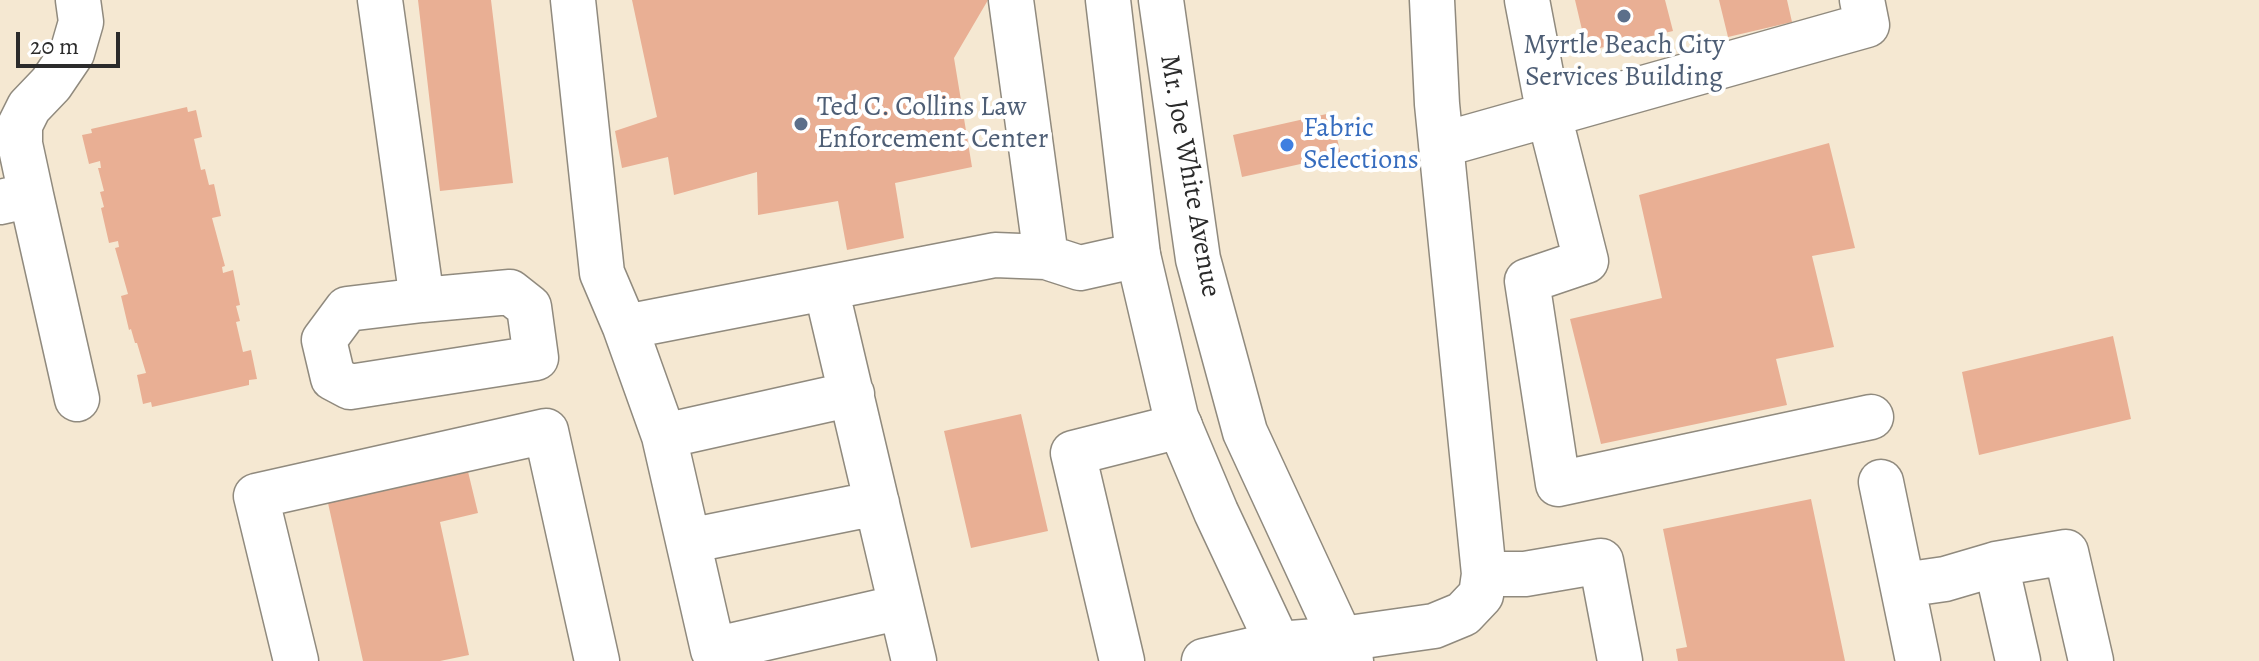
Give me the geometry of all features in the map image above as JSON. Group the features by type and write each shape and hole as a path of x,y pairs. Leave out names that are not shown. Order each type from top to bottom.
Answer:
{"main road":[{"path":"77,399 16,198 20,125 29,107 51,84 72,53 81,22 78,0"},
{"path":"380,0 422,300"},
{"path":"573,0 602,273 664,436 713,650 901,607"},
{"path":"1011,0 1046,257"},
{"name":"Mr. Joe White Avenue","path":"1108,0 1138,255 1180,426 1216,512 1282,652"},
{"name":"Mr. Joe White Avenue","path":"1161,0 1198,259 1245,432 1346,650"},
{"path":"1204,661 1282,652 1346,650 1434,626 1463,614 1481,595 1484,574 1441,145 1432,0"},
{"path":"1527,0 1549,115 1586,261 1527,281 1558,484 1871,417"},
{"path":"1441,145 1867,25 1862,0"},
{"path":"625,327 995,255 1046,257 1080,268 1138,255"},
{"path":"826,288 914,661"},
{"path":"664,436 852,394"},
{"path":"1122,661 1073,453 1180,426"},
{"path":"296,661 256,496 546,431 597,661"},
{"path":"1881,482 1918,661"},
{"path":"688,541 877,503"},
{"path":"1903,585 1945,579 1996,564 2066,552 2091,661"},
{"path":"1484,574 1525,574 1601,561 1620,661"},
{"path":"1996,564 2018,661"}],"building":[{"path":"418,0 491,0 513,183 440,191"},
{"name":"Ted C. Collins Law Enforcement Center","path":"632,0 988,0 954,58 972,167 895,183 904,238 847,250 838,201 758,215 757,172 674,195 668,157 622,168 615,131 657,117"},
{"name":"Myrtle Beach City Services Building","path":"1575,0 1665,0 1673,31 1587,51"},
{"name":"Myrtle Beach City Services Building","path":"1719,0 1787,0 1792,22 1728,37"},
{"path":"187,107 188,112 196,110 202,137 194,139 201,170 205,169 209,185 214,184 221,216 212,218 225,266 222,267 223,273 233,270 240,305 236,306 240,321 236,322 243,352 251,350 257,379 249,380 249,385 152,407 151,402 143,404 137,375 146,373 137,343 129,330 121,296 128,294 115,248 119,247 118,241 109,243 101,208 104,207 100,192 104,191 98,168 101,168 100,161 89,164 82,135 92,133 91,129"},
{"name":"Fabric Selections","path":"1331,113 1341,155 1242,177 1233,135"},
{"path":"1829,143 1855,248 1812,256 1834,347 1776,359 1787,405 1601,444 1570,319 1662,298 1639,195"},
{"path":"2113,336 2131,419 1979,455 1962,372"},
{"path":"1021,414 1048,531 971,548 944,431"},
{"path":"464,455 478,513 440,522 469,655 440,661 363,661 324,485"},
{"path":"1811,499 1845,661 1678,661 1676,649 1687,647 1663,529"}],"place":[{"name":"Myrtle Beach City Services Building","path":"1624,16"},
{"name":"Ted C. Collins Law Enforcement Center","path":"801,124"},
{"name":"Fabric Selections","path":"1287,145"}]}
